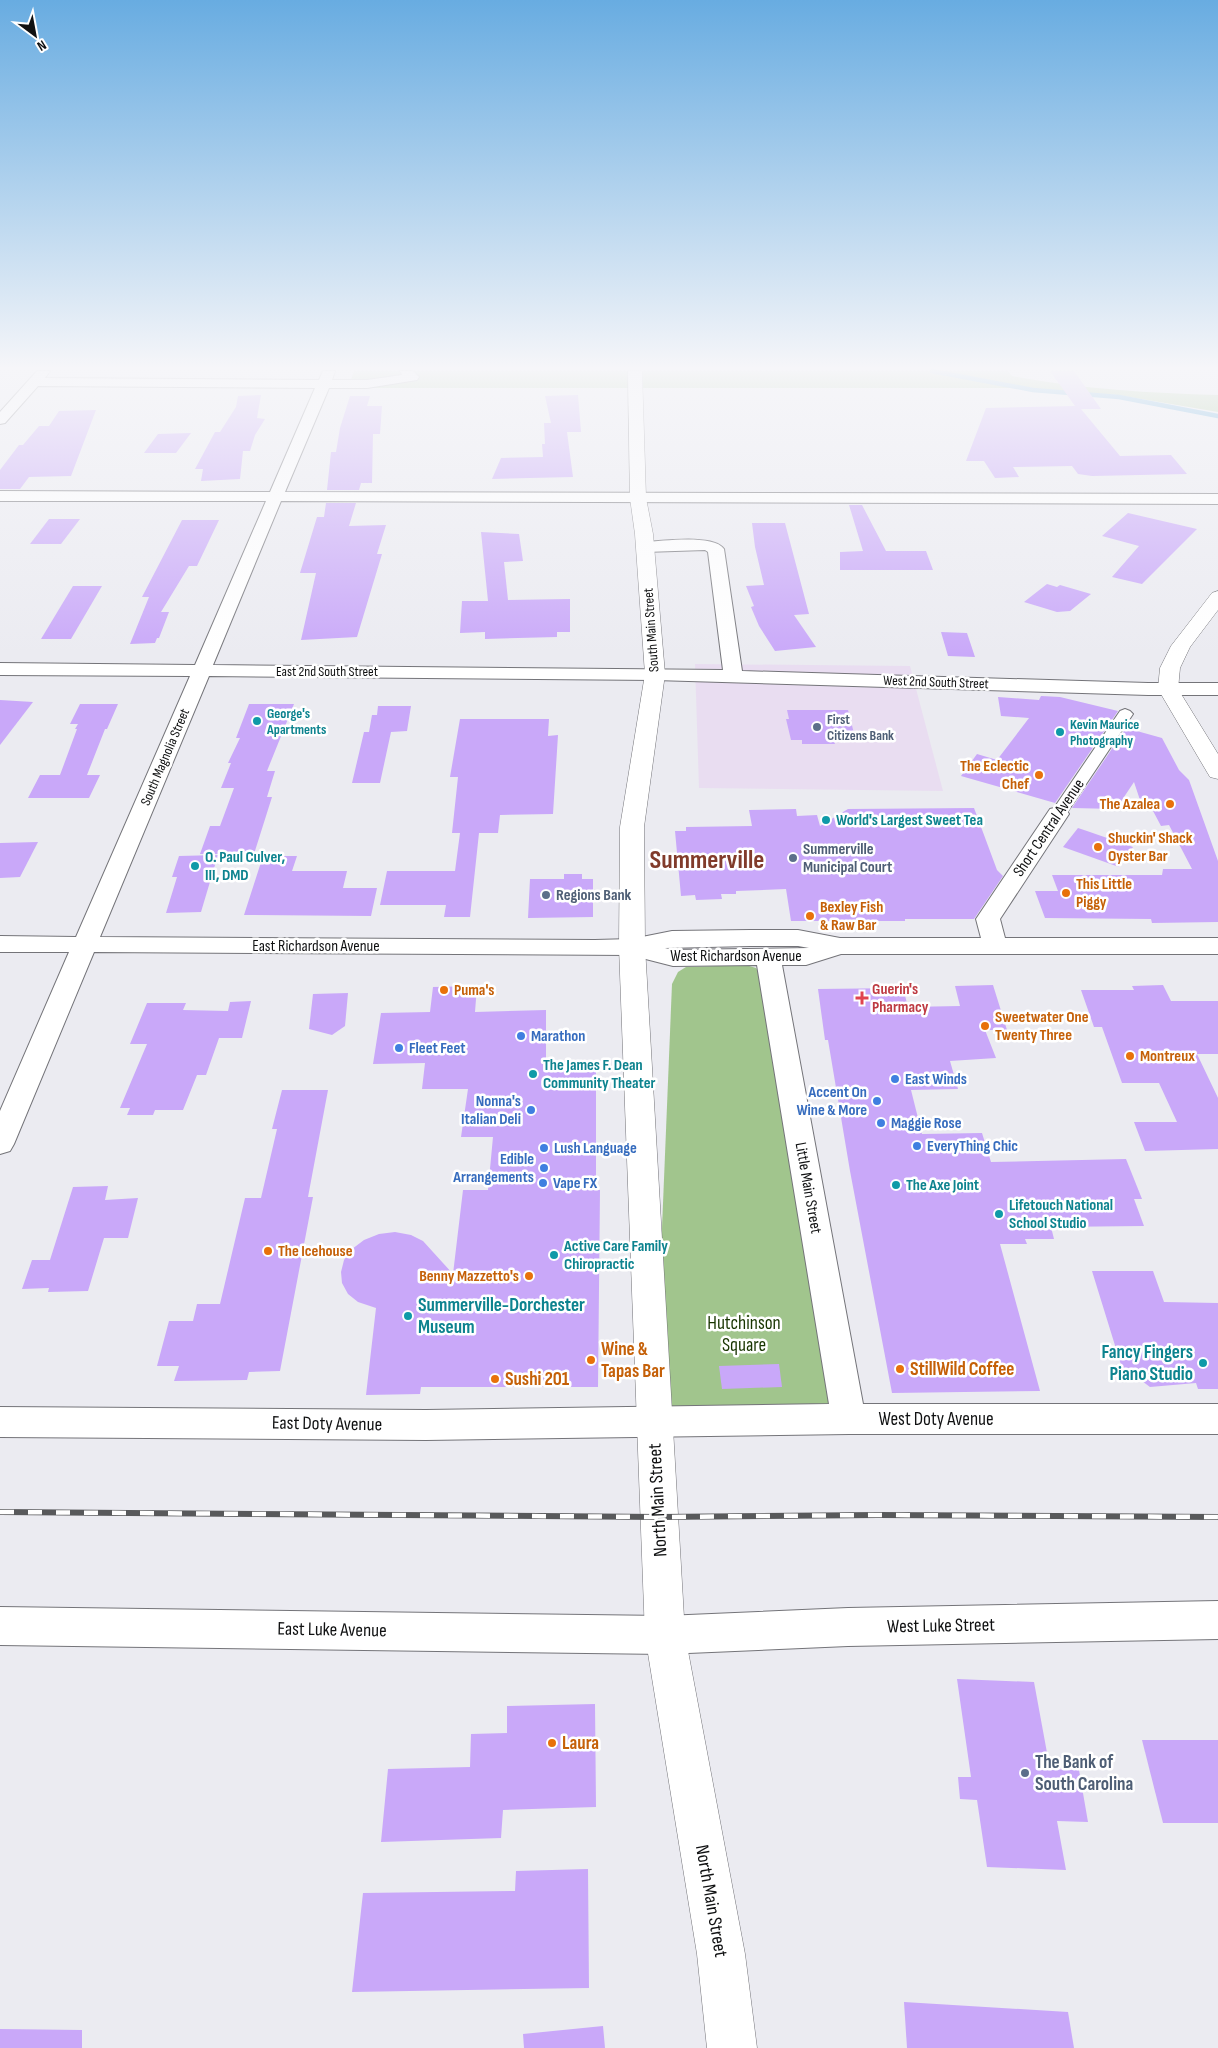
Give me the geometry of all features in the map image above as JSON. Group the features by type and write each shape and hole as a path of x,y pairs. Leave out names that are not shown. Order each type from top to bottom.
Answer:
{"main road":[{"name":"South Main Street","path":"632,947 632,826 655,674 645,547 638,498 637,467"},
{"path":"1218,597 1182,646 1170,668 1168,689 1218,772"},
{"name":"North Main Street","path":"632,947 665,1634 721,1954 732,2048"}],"street":[{"name":"South Magnolia Street","path":"0,1144 288,467"},
{"path":"0,496 1218,500"},
{"path":"645,547 707,545 716,549 732,676"},
{"name":"East 2nd South Street","path":"0,669 655,674"},
{"name":"West 2nd South Street","path":"655,674 1218,689"},
{"name":"Short Central Avenue","path":"994,946 988,919 1125,714"},
{"name":"West Richardson Avenue","path":"632,947 672,939 750,938 798,938 840,946 1218,946"},
{"name":"East Richardson Avenue","path":"0,944 632,947"},
{"name":"West Richardson Avenue","path":"632,947 673,958 806,957 840,946"},
{"name":"Little Main Street","path":"768,957 849,1419"},
{"name":"West Doty Avenue","path":"654,1423 849,1419 1218,1419"},
{"name":"East Doty Avenue","path":"0,1422 426,1425 654,1423"},
{"name":"West Luke Street","path":"665,1634 848,1627 1218,1620"},
{"name":"East Luke Avenue","path":"0,1626 665,1634"}],"shaded area":[{"path":"695,664 910,666 943,791 699,788"}],"green space":[{"name":"Hutchinson Square","path":"746,965 756,968 760,974 849,1419 654,1423 672,984 678,972 686,967"}],"building":[{"path":"3,467 75,467 71,476 29,477 20,489 0,489 0,470"},
{"path":"196,467 241,467 240,479 201,481 203,469 195,469"},
{"path":"329,467 372,467 372,483 361,483 359,490 327,490"},
{"path":"497,467 572,467 573,477 492,479"},
{"path":"988,467 1038,467 1013,467 1019,477 995,478"},
{"path":"1072,467 1181,467 1187,474 1092,476 1078,474"},
{"path":"326,503 356,503 349,526 386,525 377,554 382,554 357,637 301,640 316,573 300,573 317,517 324,517"},
{"path":"849,505 862,505 886,551 926,551 933,570 840,570 840,552 863,551"},
{"path":"1128,513 1197,529 1142,584 1112,577 1139,546 1102,536"},
{"path":"49,519 80,519 61,544 30,544"},
{"path":"182,520 219,520 197,566 189,566 161,612 169,612 159,638 157,638 155,643 130,644 149,597 142,597"},
{"path":"752,523 785,523 809,614 794,615 816,647 775,651 759,626 751,607 754,606 746,586 764,585 755,547"},
{"path":"481,532 519,534 523,561 504,562 508,600 570,599 570,632 557,632 557,637 485,639 485,632 460,633 462,601 488,601"},
{"path":"1047,584 1057,587 1060,585 1091,594 1070,611 1057,612 1024,602"},
{"path":"73,586 102,586 71,639 41,639"},
{"path":"941,632 967,633 975,657 948,656"},
{"path":"1041,696 1060,697 1118,711 1055,803 961,776 977,754 997,760 1029,718 1001,716 998,697 1039,700"},
{"path":"0,700 33,702 0,745"},
{"path":"80,704 118,704 107,729 105,729 87,775 100,775 89,798 28,798 40,775 60,775 78,724 70,724"},
{"path":"249,704 294,704 267,771 275,771 267,797 272,797 254,854 200,854 210,826 220,826 234,788 221,788 231,763 228,763 240,738 236,738"},
{"path":"378,706 411,706 407,731 391,732 380,783 352,783 364,732 369,732 372,715 377,715"},
{"name":"First Citizens Bank","path":"787,710 848,710 856,741 834,741 835,744 802,744 802,740 791,740 786,719 789,719"},
{"path":"460,719 549,719 548,736 558,735 553,814 500,815 498,833 479,833 470,917 444,917 446,905 380,905 387,871 455,871 460,833 452,833 458,777 450,777"},
{"path":"1126,728 1162,738 1179,770 1189,780 1218,861 1218,922 1152,923 1151,919 1045,918 1035,891 1058,891 1052,875 1162,875 1163,869 1192,869 1169,825 1161,826 1152,809 1143,809 1134,782 1116,809 1072,808"},
{"path":"974,808 997,870 1003,876 974,919 791,921 786,889 736,891 736,894 721,894 722,899 696,900 695,895 681,896 675,831 686,831 686,827 752,826 749,810 796,809 797,816 817,815 820,826 848,809"},
{"name":"Shuckin' Shack Oyster Bar","path":"1078,828 1133,847 1119,867 1063,847"},
{"path":"38,842 20,877 0,878 0,843"},
{"path":"218,855 201,912 166,913 177,877 172,877 179,856"},
{"path":"263,856 297,856 292,871 347,871 343,888 377,888 371,916 244,915"},
{"name":"Regions Bank","path":"564,874 582,874 582,879 593,879 593,917 528,918 530,879 564,879"},
{"path":"993,985 1007,1030 985,1030 996,1058 950,1061 958,1089 911,1090 922,1134 982,1133 991,1162 1126,1159 1142,1199 1134,1199 1144,1226 1051,1227 1054,1239 1025,1239 1027,1244 1000,1244 1040,1391 892,1393 850,1171 828,1040 825,1040 818,989 903,988 908,1007 960,1006 955,986"},
{"path":"1163,985 1171,1001 1218,1001 1218,1054 1197,1054 1218,1098 1218,1149 1145,1151 1134,1122 1177,1122 1159,1083 1122,1083 1102,1027 1094,1027 1081,990 1134,990 1132,986"},
{"path":"477,986 475,1012 546,1010 546,1061 596,1061 596,1190 600,1190 598,1387 421,1387 420,1394 366,1395 376,1308 358,1302 348,1294 342,1283 341,1272 344,1260 352,1249 364,1240 379,1234 395,1232 411,1235 423,1241 453,1274 463,1190 488,1190 493,1137 461,1137 468,1089 422,1089 425,1063 373,1064 381,1013 430,1012 433,987"},
{"path":"348,993 345,1026 332,1035 309,1029 313,994"},
{"path":"251,1001 242,1038 219,1038 206,1075 197,1075 183,1110 155,1110 153,1115 127,1115 130,1108 120,1108 147,1044 130,1044 147,1003 186,1003 183,1010 228,1011 230,1002"},
{"name":"The Icehouse","path":"282,1090 328,1090 308,1197 313,1197 280,1371 249,1372 247,1380 174,1381 179,1366 157,1366 169,1321 193,1321 197,1304 220,1304 245,1198 261,1198 277,1129 272,1129"},
{"path":"108,1186 105,1200 138,1198 128,1238 104,1238 88,1291 48,1292 49,1288 22,1289 32,1260 50,1260 73,1187"},
{"path":"1092,1271 1153,1271 1164,1302 1218,1303 1218,1389 1198,1389 1196,1383 1150,1387 1142,1381 1126,1381"},
{"path":"779,1364 782,1387 722,1389 719,1366"},
{"name":"The Bank of South Carolina","path":"957,1679 1034,1682 1050,1769 1079,1770 1088,1822 1057,1821 1066,1870 987,1867 977,1800 960,1799 958,1777 971,1777"},
{"path":"595,1704 596,1807 503,1810 501,1838 381,1842 388,1769 470,1767 471,1734 507,1733 507,1706"},
{"path":"1142,1740 1218,1740 1218,1823 1163,1823"},
{"path":"588,1869 589,1988 352,1992 363,1893 515,1891 516,1871"},
{"path":"904,2002 1068,2012 1074,2048 907,2048"},
{"path":"603,2026 605,2048 524,2048 523,2034"},
{"path":"0,2029 82,2030 82,2048 0,2048"}],"railway":[{"path":"0,1512 659,1517 878,1515 1218,1517"}],"place":[{"name":"George's Apartments","path":"257,721"},
{"name":"First Citizens Bank","path":"817,727"},
{"name":"Kevin Maurice Photography","path":"1060,732"},
{"name":"The Eclectic Chef","path":"1039,775"},
{"name":"The Azalea","path":"1170,804"},
{"name":"World's Largest Sweet Tea","path":"826,820"},
{"name":"Shuckin' Shack Oyster Bar","path":"1098,847"},
{"name":"Summerville Municipal Court","path":"793,858"},
{"name":"O. Paul Culver, III, DMD","path":"195,866"},
{"name":"This Little Piggy","path":"1066,893"},
{"name":"Regions Bank","path":"546,895"},
{"name":"Bexley Fish & Raw Bar","path":"810,916"},
{"name":"Puma's","path":"444,990"},
{"name":"Guerin's Pharmacy","path":"862,998"},
{"name":"Sweetwater One Twenty Three","path":"985,1026"},
{"name":"Marathon","path":"521,1036"},
{"name":"Fleet Feet","path":"399,1048"},
{"name":"Montreux","path":"1130,1056"},
{"name":"The James F. Dean Community Theater","path":"533,1074"},
{"name":"East Winds","path":"895,1079"},
{"name":"Accent On Wine & More","path":"877,1101"},
{"name":"Nonna's Italian Deli","path":"531,1110"},
{"name":"Maggie Rose","path":"881,1123"},
{"name":"EveryThing Chic","path":"917,1146"},
{"name":"Lush Language","path":"544,1148"},
{"name":"Edible Arrangements","path":"544,1168"},
{"name":"Vape FX","path":"543,1183"},
{"name":"The Axe Joint","path":"896,1185"},
{"name":"Lifetouch National School Studio","path":"999,1214"},
{"name":"The Icehouse","path":"268,1251"},
{"name":"Active Care Family Chiropractic","path":"554,1255"},
{"name":"Benny Mazzetto's","path":"529,1276"},
{"name":"Summerville-Dorchester Museum","path":"408,1316"},
{"name":"Wine & Tapas Bar","path":"591,1360"},
{"name":"Fancy Fingers Piano Studio","path":"1203,1363"},
{"name":"StillWild Coffee","path":"900,1369"},
{"name":"Sushi 201","path":"495,1379"},
{"name":"Laura","path":"552,1743"},
{"name":"The Bank of South Carolina","path":"1025,1773"}],"district":[{"name":"Summerville","path":"707,860"}]}
